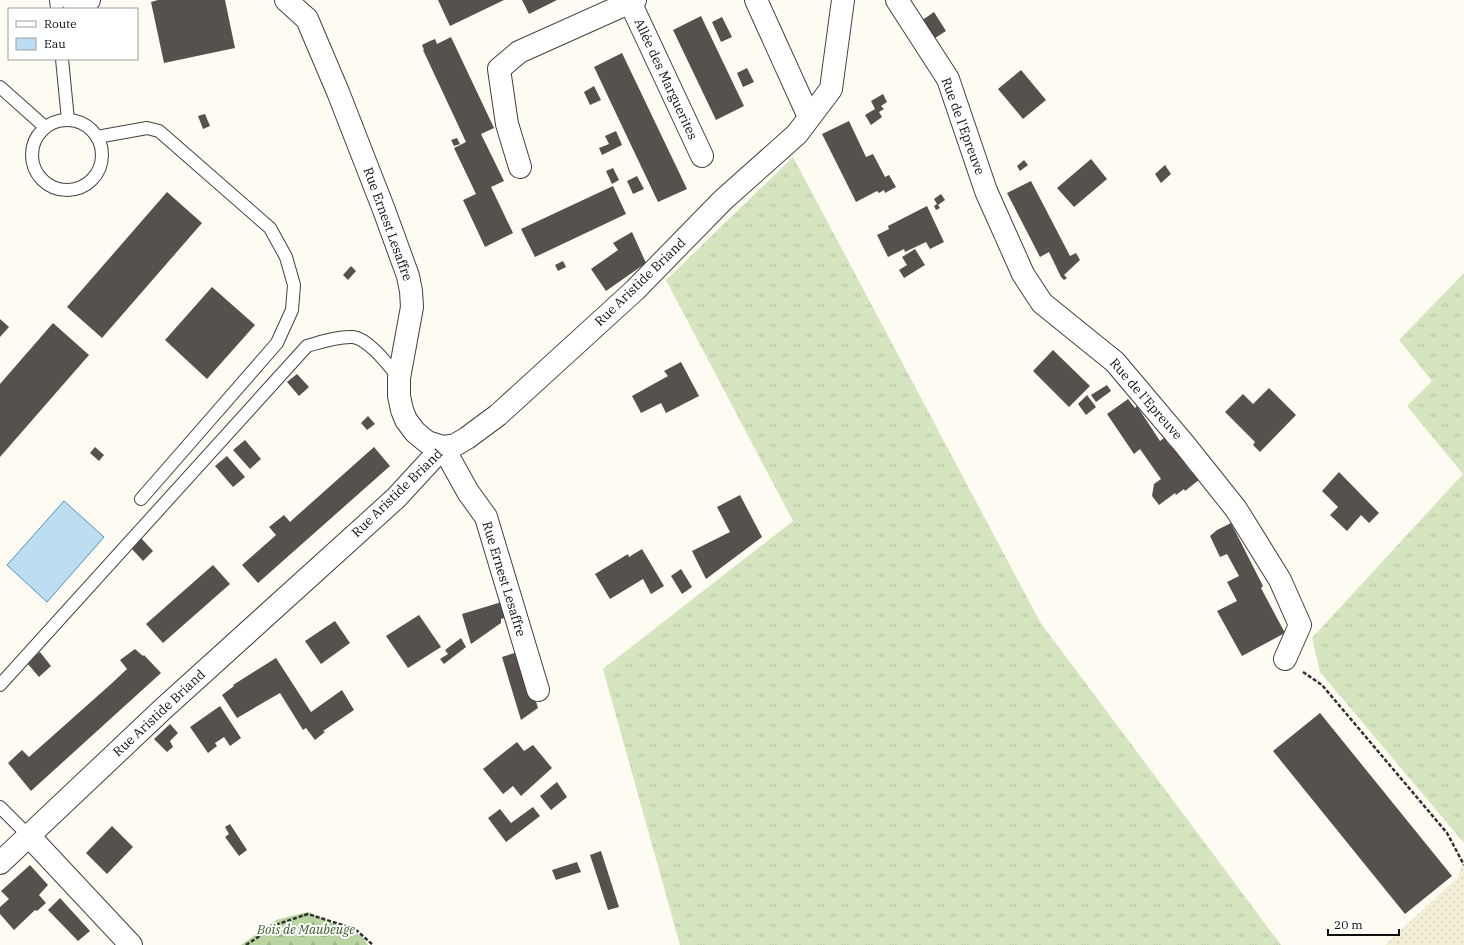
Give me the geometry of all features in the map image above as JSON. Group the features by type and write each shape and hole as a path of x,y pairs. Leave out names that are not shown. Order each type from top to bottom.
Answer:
{"street":[{"path":"72,0 88,0"},
{"name":"Rue Ernest Lesaffre","path":"286,0 307,19 369,173 408,276 412,307 399,378 399,396 402,410 406,420 415,432 427,442 443,447 468,492 486,517 538,690"},
{"path":"756,0 809,117"},
{"name":"Rue Aristide Briand","path":"0,863 164,708 396,498 443,447 455,445 498,415 635,290 723,200 797,134 831,89 843,0"},
{"name":"Rue de l'Epreuve","path":"897,0 948,79 986,190 1023,274 1042,303 1115,362 1185,444 1236,509 1280,580 1300,624 1285,659"},
{"path":"520,167 507,124 498,69 520,52 632,1"},
{"name":"Allée des Marguerites","path":"632,1 702,156"},
{"path":"29,836 131,945"}],"lane":[{"path":"62,60 68,120"},
{"path":"0,87 45,127"},
{"path":"68,120 80,122 90,128 98,137 102,147 100,169 85,186 74,190 63,190 52,187 43,180 36,170 32,159 33,147 38,136 45,127 56,121 68,120"},
{"path":"98,137 147,128 159,131 270,228 286,256 294,285 292,310 277,343 141,499"},
{"path":"0,685 307,346 330,339 354,337 373,348 399,378"},
{"path":"0,807 29,836"}],"path":[{"path":"1285,659 1322,685 1447,833 1464,865"},
{"path":"246,945 278,924 308,914 355,929 373,945"}],"shaded area":[{"path":"1464,855 1464,945 1385,945 1458,877"}],"green space":[{"path":"793,157 1040,622 1281,945 680,945 603,669 793,521 666,280"},
{"path":"1464,273 1464,843 1320,672 1312,638 1463,474 1407,406 1432,381 1399,340"},
{"name":"Bois de Maubeuge","path":"308,912 362,936 368,945 241,945 276,920"}],"water":[{"path":"64,501 104,537 47,602 7,565"}],"building":[{"path":"158,0 225,0 235,48 164,63 151,2"},
{"path":"438,0 504,0 450,26"},
{"path":"522,0 557,0 529,14"},
{"path":"934,12 946,31 932,40 921,21"},
{"path":"701,16 744,106 716,120 673,30"},
{"path":"722,17 732,37 721,42 712,22"},
{"path":"451,37 494,128 481,134 504,181 491,187 513,233 485,247 463,200 476,194 454,148 466,142 422,45 435,39 437,44"},
{"path":"622,53 687,189 658,202 594,67"},
{"path":"747,68 754,82 743,87 737,73"},
{"path":"1021,70 1046,100 1023,119 998,89"},
{"path":"594,86 601,100 590,105 584,92"},
{"path":"883,94 887,102 881,106 884,109 879,112 882,117 871,125 865,115 875,109 871,101"},
{"path":"205,114 210,126 203,129 198,116"},
{"path":"849,121 866,157 873,154 885,177 889,175 896,187 885,193 884,190 879,193 877,191 856,202 822,134"},
{"path":"616,131 622,145 602,155 599,148 609,144 605,136"},
{"path":"457,138 460,144 454,146 451,140"},
{"path":"1091,159 1107,179 1074,207 1057,188"},
{"path":"1024,160 1028,165 1020,171 1017,166"},
{"path":"1165,165 1171,174 1161,183 1155,174"},
{"path":"613,168 619,180 612,184 606,171"},
{"path":"637,176 644,189 633,194 627,181"},
{"path":"1031,181 1070,256 1076,253 1080,260 1064,275 1067,278 1064,280 1061,277 1049,252 1040,257 1007,193"},
{"path":"613,186 626,214 535,257 521,229"},
{"path":"167,192 202,223 102,338 67,307"},
{"path":"941,194 945,200 938,205 940,208 936,210 934,206 937,204 934,199"},
{"path":"927,206 944,242 930,249 926,242 905,252 904,249 888,257 877,235 889,229 888,226"},
{"path":"632,232 646,263 606,291 591,269 618,250 613,243"},
{"path":"915,249 925,265 904,278 899,270 907,265 902,257"},
{"path":"563,261 566,267 558,271 555,265"},
{"path":"351,266 356,271 348,280 343,275"},
{"path":"212,287 255,325 207,379 165,340"},
{"path":"0,319 9,327 0,337"},
{"path":"53,323 89,355 0,457 0,384"},
{"path":"1053,350 1090,386 1069,407 1033,371"},
{"path":"681,362 699,396 666,413 661,403 641,413 632,396 668,376 664,371"},
{"path":"297,374 309,387 299,396 287,382"},
{"path":"1107,385 1111,391 1096,402 1091,395"},
{"path":"1269,388 1296,415 1260,452 1253,445 1255,442 1225,412 1243,394 1253,404"},
{"path":"1087,395 1096,407 1086,415 1078,404"},
{"path":"1128,399 1135,408 1137,406 1160,441 1164,438 1191,472 1193,471 1200,479 1185,491 1184,489 1176,495 1175,493 1159,505 1152,496 1154,484 1161,479 1140,449 1134,454 1107,414"},
{"path":"368,416 375,424 367,430 361,423"},
{"path":"245,440 261,459 250,469 233,450"},
{"path":"95,447 104,455 99,461 90,453"},
{"path":"374,447 390,466 258,583 242,565 276,535 269,527 284,515 290,522"},
{"path":"227,456 245,477 233,487 215,466"},
{"path":"1339,472 1379,513 1369,523 1361,515 1347,531 1330,515 1338,507 1322,491"},
{"path":"740,495 762,537 706,579 692,551 730,532 717,507"},
{"path":"1231,523 1263,586 1261,588 1285,633 1242,656 1217,611 1237,601 1227,582 1239,576 1227,554 1220,557 1210,536 1217,530"},
{"path":"141,538 153,551 143,561 131,548"},
{"path":"642,549 664,586 651,594 643,579 610,599 595,574 628,554 629,557"},
{"path":"213,565 230,584 163,643 146,624"},
{"path":"681,569 692,587 682,594 671,576"},
{"path":"505,601 510,616 501,619 501,623 471,644 462,614"},
{"path":"419,615 441,647 408,668 386,636"},
{"path":"335,621 350,643 321,664 305,641"},
{"path":"461,638 466,647 444,664 440,659 448,654 445,650"},
{"path":"135,649 143,656 144,655 161,673 31,791 8,763 22,750 29,757 111,684 127,669 120,660"},
{"path":"521,651 538,708 521,720 502,657"},
{"path":"40,652 51,666 39,677 27,663"},
{"path":"276,658 311,712 342,690 354,710 323,731 325,732 315,740 306,728 303,730 280,693 237,718 222,695 234,686 233,685"},
{"path":"220,706 241,738 230,746 224,737 215,743 217,746 208,753 190,727"},
{"path":"1320,713 1452,876 1405,914 1273,751"},
{"path":"170,724 178,733 170,741 173,747 167,752 154,739"},
{"path":"517,742 524,751 533,745 552,768 521,796 513,786 503,794 483,769"},
{"path":"557,782 567,797 551,810 540,796"},
{"path":"533,807 540,816 506,842 488,818 500,809 511,823"},
{"path":"230,824 247,850 239,856 225,837 229,834 225,827"},
{"path":"112,826 133,847 107,874 86,853"},
{"path":"601,851 619,907 608,910 590,855"},
{"path":"577,862 581,872 556,880 552,870"},
{"path":"30,865 48,885 39,895 46,903 37,911 35,910 14,930 0,914 0,907 9,899 1,891"},
{"path":"60,898 90,931 78,941 48,910"}]}
